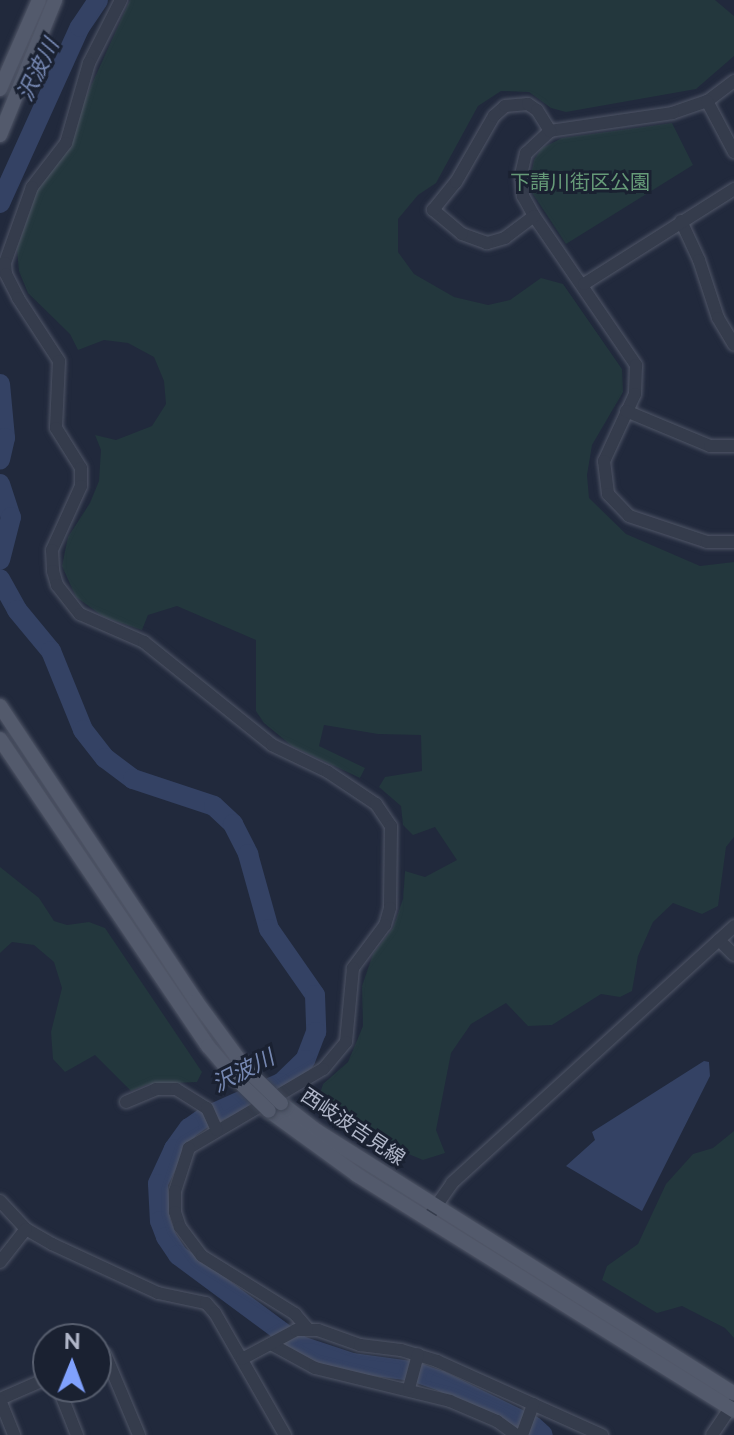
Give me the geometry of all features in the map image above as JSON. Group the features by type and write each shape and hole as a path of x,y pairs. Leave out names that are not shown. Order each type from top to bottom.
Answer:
{"main road":[{"path":"0,89 39,0"},
{"path":"0,135 55,0"},
{"name":"西岐波吉見線","path":"1,715 188,988 241,1073"},
{"name":"西岐波吉見線","path":"0,739 208,1046 241,1073 302,1138 432,1212 733,1404"}],"street":[{"path":"121,0 89,63 66,143 32,187 5,263 18,298 59,361 56,428 81,468 81,486 52,550 57,585 80,614 144,642 272,745 328,772 376,804 391,826 390,908 385,925 353,968 346,1042 323,1069 216,1128 189,1148 175,1191 175,1212 180,1227 202,1256 295,1314 302,1329"},
{"path":"734,81 707,101 673,113 550,131 537,140 522,163 523,196 534,216 584,284 636,365 635,394 604,461 606,487 617,506 629,516 707,542 734,542"},
{"path":"707,101 734,152"},
{"path":"534,216 505,238 487,243 462,234 433,210 456,182 494,116 505,106 528,104 543,118 550,131"},
{"path":"584,284 734,189"},
{"path":"681,221 699,260 718,318 734,345"},
{"path":"626,411 710,446 734,446"},
{"path":"432,1212 452,1183 734,926"},
{"path":"719,940 734,955"},
{"path":"126,1102 156,1089 176,1089 207,1108 216,1128"},
{"path":"1,1204 26,1229 158,1293 206,1303 285,1435"},
{"path":"0,1262 26,1229"},
{"path":"242,1359 302,1329 417,1358 602,1435"},
{"path":"272,1343 315,1368 410,1386 497,1421 521,1434 532,1407"},
{"path":"410,1386 417,1358"},
{"path":"112,1371 139,1435"},
{"path":"14,1435 0,1400 32,1385"},
{"path":"64,1403 77,1435"},
{"path":"712,1435 733,1404"}],"green space":[{"path":"130,0 715,0 734,16 734,56 696,89 566,112 551,108 529,92 501,91 478,106 436,183 418,195 398,219 398,252 414,274 454,297 488,305 510,300 541,278 563,284 622,369 623,392 592,445 587,475 589,498 626,534 700,566 734,562 734,837 726,847 718,906 702,914 673,903 653,922 638,956 632,991 620,997 601,994 552,1025 528,1026 506,1003 471,1024 451,1053 436,1130 445,1153 423,1160 394,1148 319,1097 323,1084 348,1062 363,1026 362,986 373,954 393,928 403,899 405,871 425,877 457,860 435,827 413,835 403,825 401,806 379,787 385,777 422,771 421,735 378,734 324,725 319,746 365,768 360,778 292,746 264,723 256,711 256,640 177,606 148,615 142,630 104,617 76,597 62,566 68,537 90,503 99,481 101,450 95,435 116,440 152,426 166,404 164,381 154,357 128,343 104,340 78,350 70,334 28,293 19,271 17,249 39,184 70,148 76,119"},
{"name":"下請川街区公園","path":"672,123 693,165 566,244 533,194 530,179 534,160 542,148 562,138"},
{"path":"0,867 39,898 54,921 67,925 89,922 105,928 202,1072 197,1082 149,1084 131,1091 95,1055 65,1072 53,1059 51,1032 62,988 54,962 34,945 12,942 0,953"},
{"path":"734,1131 734,1338 725,1328 682,1306 657,1313 602,1280 607,1266 638,1244 666,1184 693,1154 713,1148"}],"water":[{"path":"704,1061 709,1062 710,1076 642,1211 566,1166 595,1140 592,1132"}],"waterway":[{"name":"沢波川","path":"0,203 80,27 98,0"},
{"name":"沢波川","path":"0,384 5,438 0,459"},
{"name":"沢波川","path":"0,484 11,517 0,560"},
{"name":"沢波川","path":"0,579 17,610 51,651 83,730 105,758 133,779 214,806 233,824 248,854 269,929 315,995 316,1032 305,1060 281,1083 205,1117 189,1128 174,1149 158,1184 160,1221 166,1237 178,1255 301,1346 352,1363 412,1371 441,1381 533,1426 543,1435"}]}
